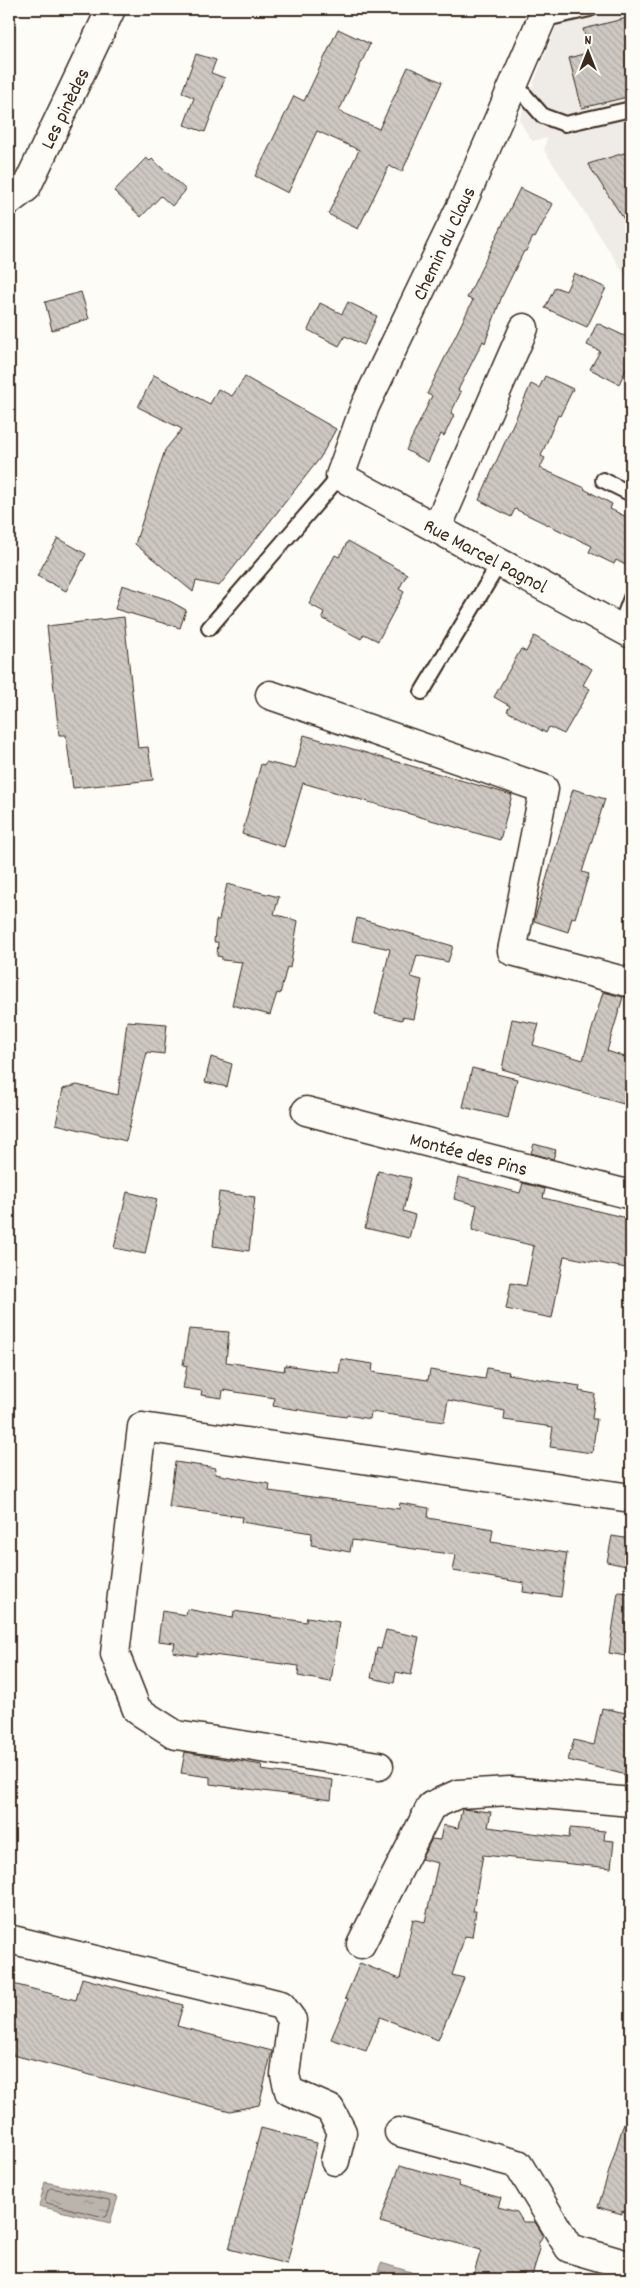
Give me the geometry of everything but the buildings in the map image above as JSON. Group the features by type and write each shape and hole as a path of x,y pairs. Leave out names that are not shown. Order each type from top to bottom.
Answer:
{"street":[{"name":"Les pinèdes","path":"9,201 26,188 111,9"},
{"name":"Chemin du Claus","path":"340,476 365,406 463,202 543,14"},
{"path":"437,528 524,328"},
{"name":"Rue Marcel Pagnol","path":"340,476 626,631"},
{"path":"270,695 544,789 512,951 631,983"},
{"name":"Montée des Pins","path":"306,1111 631,1195"},
{"path":"378,1766 176,1735 136,1710 115,1654 142,1427 631,1498"},
{"path":"361,1944 431,1806 458,1794 510,1791 631,1802"},
{"path":"9,1939 281,2005 292,2020 285,2075 289,2092 330,2109 342,2132 335,2161"},
{"path":"399,2132 518,2164 569,2248 631,2266"}],"lane":[{"path":"543,14 590,9"},
{"path":"514,83 543,116 565,124 631,108"},
{"path":"209,628 340,476"},
{"path":"603,480 631,494"},
{"path":"422,692 500,562"},
{"path":"626,631 631,598"}],"shaded area":[{"path":"563,9 631,9 631,284 544,150 547,138 532,141 519,120"}],"water":[{"path":"45,2182 118,2197 110,2223 39,2206"},
{"path":"381,2263 411,2272 409,2279 375,2279"}]}
